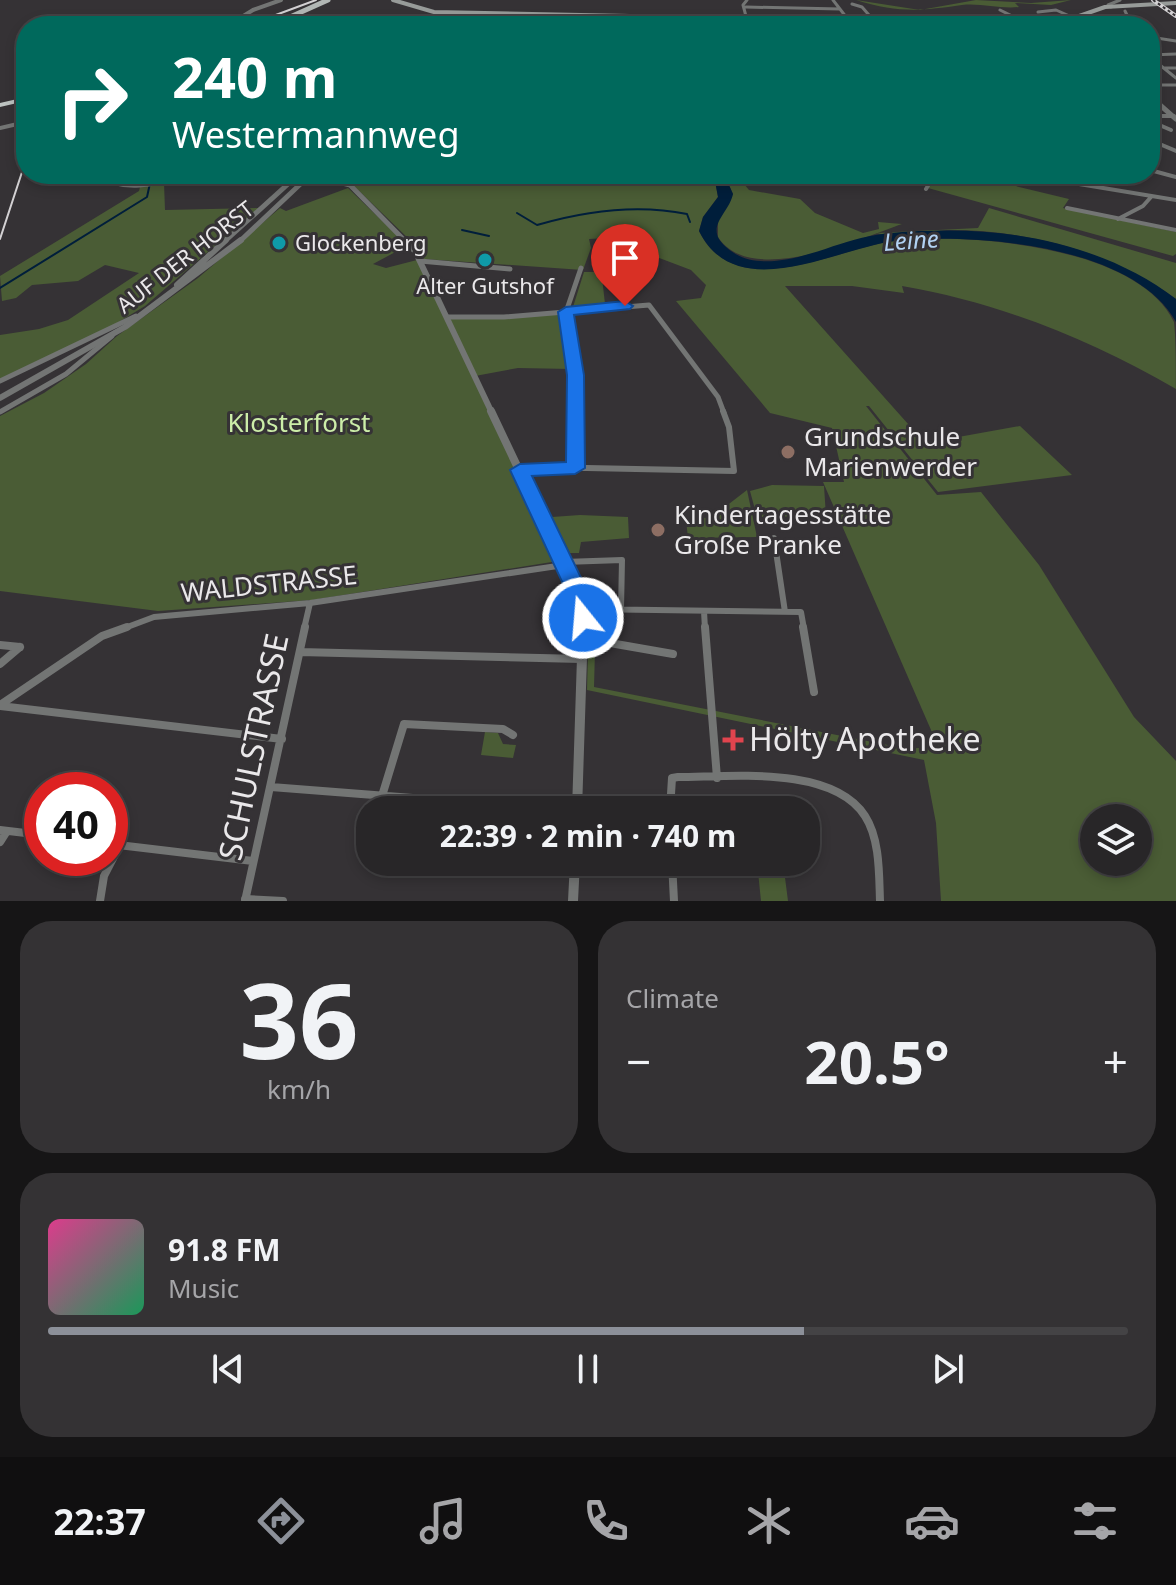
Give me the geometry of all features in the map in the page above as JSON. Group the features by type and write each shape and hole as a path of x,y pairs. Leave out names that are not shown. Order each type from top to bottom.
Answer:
{"main road":[{"path":"289,16 323,0"},
{"path":"393,0 425,11 599,16"},
{"path":"1081,16 1111,7 1176,3"}],"street":[{"path":"243,16 281,0"},
{"path":"747,0 743,5 747,16"},
{"path":"833,0 845,16"},
{"path":"1111,7 1108,5 1120,0"},
{"path":"852,4 862,7 870,16"},
{"path":"746,7 840,9"},
{"path":"1000,10 1013,16"},
{"path":"1038,12 1056,10 1070,16"},
{"path":"1009,14 1019,11"},
{"path":"1125,11 1127,16"},
{"path":"1160,65 1176,78"},
{"path":"1164,68 1176,68"},
{"path":"1160,124 1171,130"},
{"name":"AUF DER HORST","path":"0,397 136,316 203,263 288,184"},
{"name":"AUF DER HORST","path":"0,412 81,359 219,258 299,184"},
{"path":"346,184 411,245 420,261 564,564 582,609 577,796"},
{"path":"926,189 929,184"},
{"path":"1079,184 1176,200"},
{"path":"1118,219 1143,206 1151,197"},
{"path":"1067,208 1176,230"},
{"path":"420,261 510,269"},
{"path":"575,468 576,375 566,312 581,268"},
{"path":"447,317 649,305 718,397 729,427 734,471 520,470"},
{"name":"AUF DER HORST","path":"0,381 136,316"},
{"name":"AUF DER HORST","path":"0,397 81,359"},
{"path":"774,538 785,612"},
{"name":"WALDSTRASSE","path":"0,705 89,644 136,622 174,614 310,603 564,564 622,560 621,609"},
{"name":"SCHULSTRASSE","path":"245,900 310,603"},
{"path":"582,609 801,612 814,692"},
{"path":"704,611 717,778"},
{"path":"583,643 610,643 673,654"},
{"path":"0,645 20,647 0,664"},
{"path":"300,652 582,659"},
{"path":"0,705 282,739"},
{"path":"271,787 382,796 404,724 503,729 513,735"},
{"path":"671,796 672,778 811,782 846,795 865,816 872,834 880,901"},
{"path":"0,842 4,830 24,833"},
{"path":"128,846 253,861"},
{"path":"100,901 104,876"},
{"path":"573,901 574,876"},
{"path":"673,876 674,901"},
{"path":"245,900 283,901"}],"green space":[{"path":"856,0 917,10 884,7"},
{"path":"976,0 1031,3 1071,0 1051,5 1015,3 1019,7 969,5 924,9"},
{"path":"164,184 165,210 259,208 145,306 102,332 0,380 0,335 39,329 68,320 139,273 105,265 78,281 32,285 16,298 2,301 0,276 139,191 140,187"},
{"path":"352,184 716,184 718,197 703,217 699,231 716,253 737,265 762,269 789,267 894,241 964,239 1048,250 1089,260 1125,276 1154,296 1174,322 1176,389 1077,339 974,302 902,286 904,293 852,286 785,286 925,443 1020,426 1072,475 938,492 866,406 937,495 981,492 1039,565 1134,717 1176,761 1176,901 941,901 936,823 924,760 587,690 589,614 596,614 594,687 908,749 938,746 823,482 844,482 832,428 770,413 676,301 701,298 706,285 691,270 654,256 643,236 589,239 591,248 583,270 424,259 413,243"},
{"path":"728,184 744,184 749,190 800,199 815,213 863,233 879,229 878,222 902,224 809,254 756,259 734,252 718,237 718,220 733,194"},
{"path":"931,184 1007,184 1069,199 1063,208 1176,232 1176,254 1173,256 928,188"},
{"name":"Klosterforst","path":"348,188 408,246 360,243 361,246 401,249 373,264 386,268 417,260 445,319 564,314 572,369 518,368 475,376 558,561 312,600 158,611 0,591 0,416 44,393 86,364 117,336 198,278 280,208 286,211"},
{"path":"989,208 1176,263 1176,299 1124,268 1039,239 979,231 877,233 978,228"},
{"path":"584,272 597,272 598,277 602,277 605,304 573,307"},
{"path":"772,485 824,486 826,516 757,517 750,491"},
{"path":"747,490 757,537 688,538 686,520 712,517"},
{"path":"552,517 628,517 629,538 581,542 579,553 570,553"},
{"path":"485,732 498,733 503,744 516,745 513,758 481,755"},
{"path":"758,876 785,876 788,901 761,901"}],"water":[{"path":"716,184 728,184 733,194 717,227 720,240 741,256 757,261 811,254 877,235 992,232 1058,244 1120,265 1176,299 1176,322 1155,296 1125,275 1089,260 1049,249 1007,243 966,239 895,241 790,267 762,269 738,266 716,254 699,231 703,217 718,197"}],"waterway":[{"path":"0,288 147,197 150,184"},
{"path":"517,213 537,225 574,216 631,209 687,214 690,222"},
{"path":"462,230 489,236"}],"tram line":[{"path":"273,16 316,0"},
{"path":"0,239 18,184"}],"railway":[{"path":"1153,0 1176,16"}],"place":[{"name":"Glockenberg","path":"279,243"},
{"name":"Alter Gutshof","path":"485,260"},
{"name":"Grundschule Marienwerder","path":"788,452"},
{"name":"Kindertagesstätte Große Pranke","path":"658,530"},
{"name":"Hölty Apotheke","path":"733,740"}],"route":[{"path":"583,618 575,588 520,470 530,467 575,468 576,375 566,312 625,306"}],"water label":[{"name":"Leine","path":"911,241"}]}
